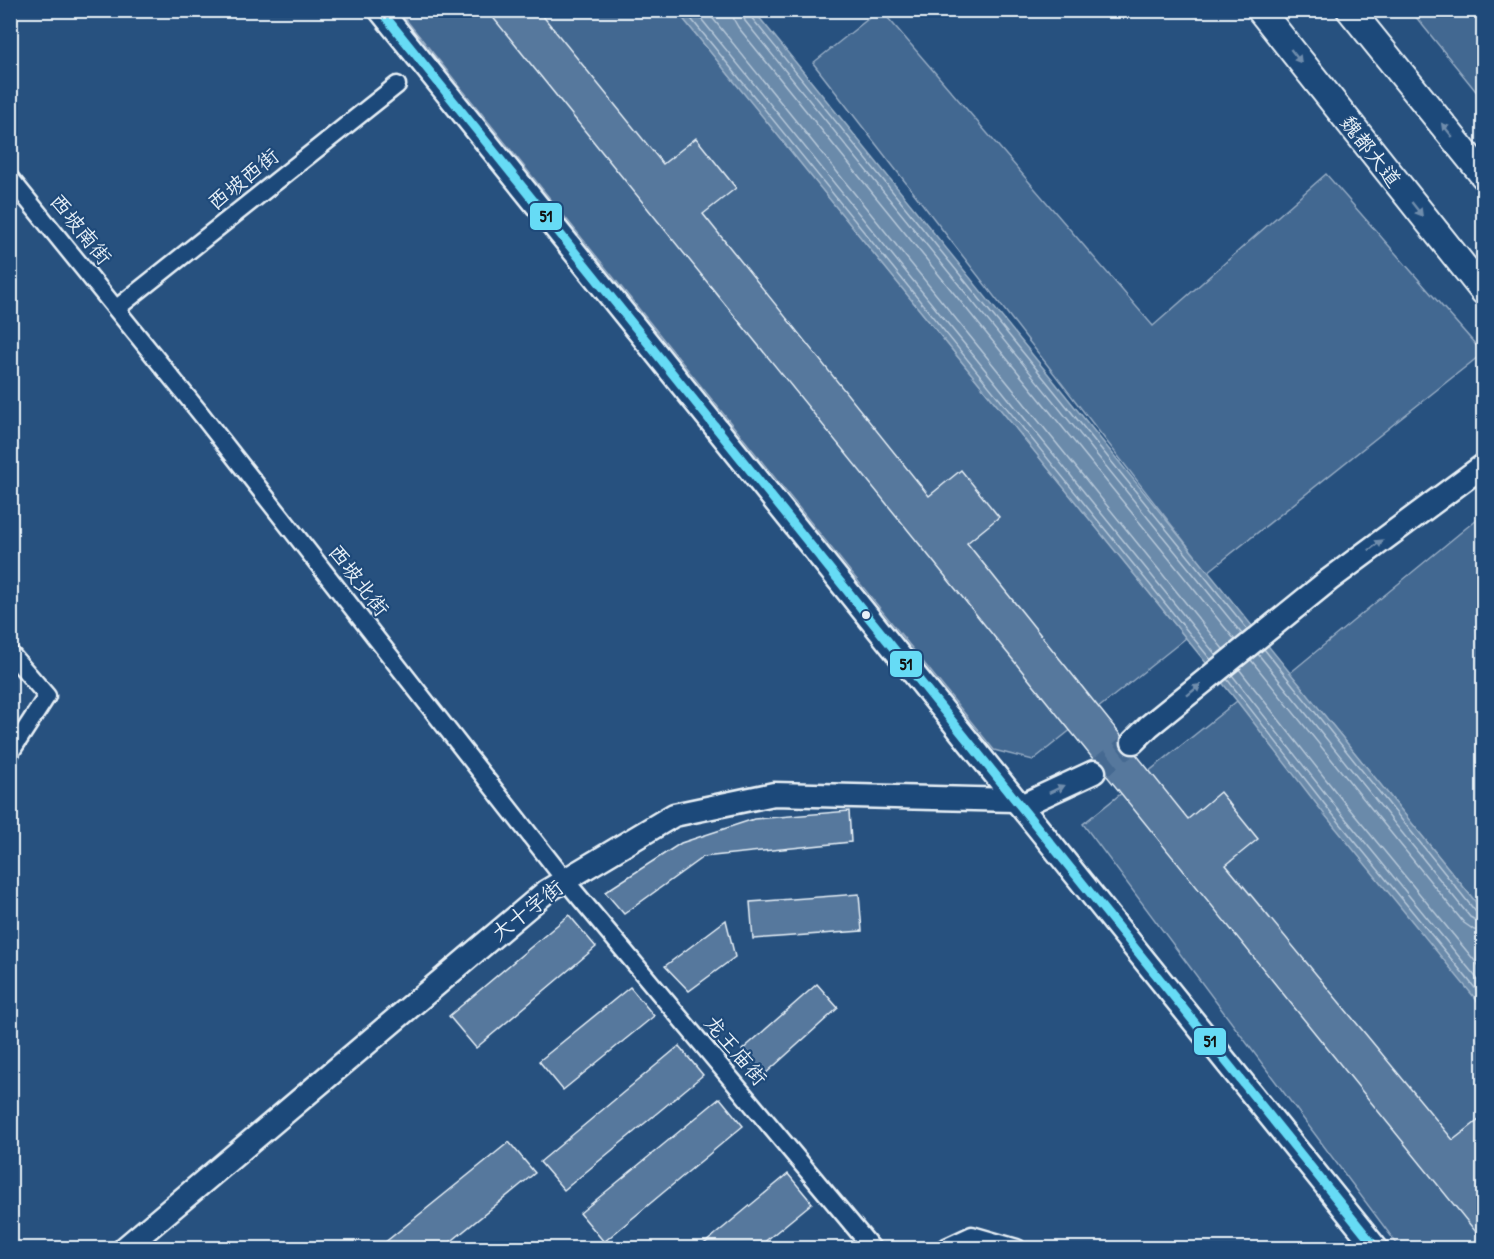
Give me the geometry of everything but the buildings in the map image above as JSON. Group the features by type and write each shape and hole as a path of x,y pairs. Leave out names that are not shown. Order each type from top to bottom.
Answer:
{"main road":[{"path":"380,10 1376,1248"},
{"name":"魏都大道","path":"1260,10 1484,292"},
{"path":"1350,10 1484,176"},
{"path":"1141,734 1329,580 1484,465"},
{"path":"1021,806 1094,772"},
{"name":"大十字街","path":"125,1248 538,898 674,815 774,794 1014,800 1021,806"}],"street":[{"name":"西坡西街","path":"117,309 397,85"},
{"name":"西坡南街","path":"10,178 117,309"},
{"name":"西坡北街","path":"117,309 565,880"},
{"path":"10,653 46,696 10,753"},
{"name":"龙王庙街","path":"565,880 872,1248"},
{"path":"944,1248 972,1235 1017,1248"}],"shaded area":[{"path":"399,11 677,11 1186,638 1033,760 994,750"},
{"path":"878,11 882,11 1153,326 1326,174 1483,353 1208,572 813,63"},
{"path":"1411,11 1483,11 1483,100"},
{"path":"1483,514 1483,911 1290,673"},
{"path":"1237,701 1483,1005 1483,1248 1400,1248 1083,824"}],"water":[{"path":"677,11 754,11 1483,911 1483,1008 1325,815 1237,701"}],"tunnel":[{"path":"1094,772 1133,742"}],"transit line":[{"name":"51","path":"380,10 1376,1248"}]}
